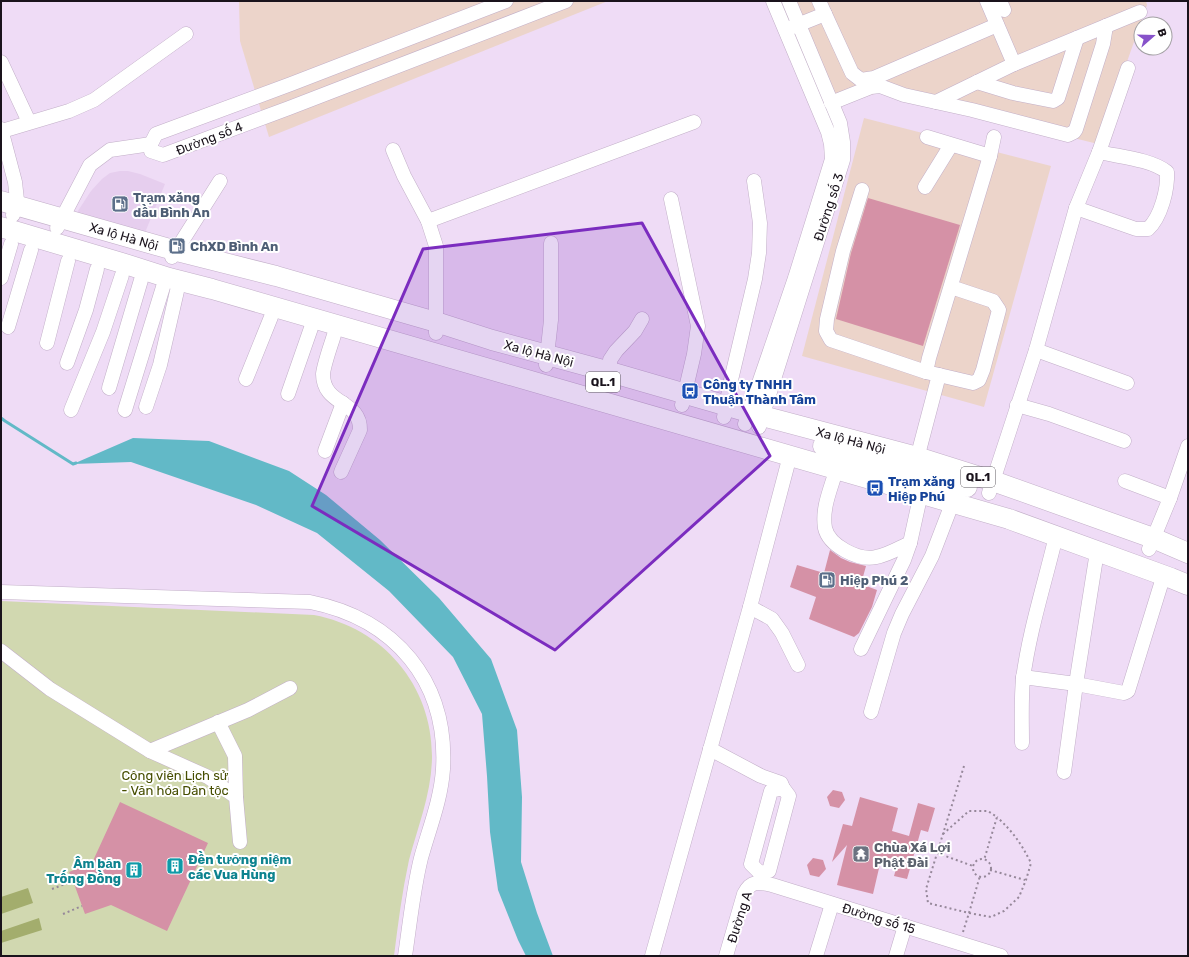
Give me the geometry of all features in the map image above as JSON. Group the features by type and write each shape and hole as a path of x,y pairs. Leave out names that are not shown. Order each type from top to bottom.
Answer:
{"highway":[{"name":"Xa lộ Hà Nội","path":"6,212 60,223 271,317 789,460 854,474 1009,519 1188,585"},
{"name":"Xa lộ Hà Nội","path":"6,212 140,280 171,273 212,289 789,460 834,477 842,478 854,474"},
{"name":"Xa lộ Hà Nội","path":"6,243 97,269 171,273 215,272 436,328 991,487 1052,513 1151,544 1187,557"},
{"name":"Xa lộ Hà Nội","path":"926,495 950,508 1096,558 1188,596"}],"street":[{"name":"Đường số 4","path":"506,1 299,81 156,134 151,144 151,151 164,155 566,1"},
{"name":"Đường số 3","path":"754,420 843,160 837,143 828,132 772,1"},
{"name":"Đường số 3","path":"789,1 840,123 837,143"},
{"path":"819,1 852,73 861,80 874,78 997,25"},
{"path":"987,1 1014,64"},
{"path":"936,102 1014,64 1140,12"},
{"path":"785,29 825,14"},
{"path":"831,103 876,86 1068,135 1076,129 1103,44 1106,26"},
{"path":"6,212 17,200 15,182 2,130 69,111 94,100 186,34"},
{"path":"977,82 1053,101 1058,98 1077,38"},
{"path":"1,62 29,122"},
{"path":"991,487 1036,350 1076,208 1099,152 1128,68"},
{"path":"428,221 694,122"},
{"path":"927,137 990,156"},
{"path":"915,464 932,373 929,358 990,156 994,137"},
{"path":"60,223 88,169 100,156 110,150 151,144"},
{"path":"925,187 951,145"},
{"path":"393,150 404,176 428,221 436,246 436,328"},
{"path":"1076,208 1136,229 1148,229 1154,223 1161,207 1168,180 1167,172 1161,167 1145,162 1099,152"},
{"path":"125,410 171,273 220,181"},
{"path":"725,412 755,279 759,253 760,222 754,181"},
{"path":"862,190 843,251 827,319 826,331 831,340 932,373 973,383 979,380 983,370 999,310 993,301 951,287"},
{"path":"671,199 698,326 694,354 684,400"},
{"path":"1,278 6,243"},
{"path":"546,360 551,320 551,243"},
{"path":"8,327 31,250"},
{"path":"47,343 68,261"},
{"path":"67,363 86,310 97,269"},
{"path":"71,410 103,332 121,271"},
{"path":"146,407 160,365 171,273"},
{"path":"109,388 140,280"},
{"path":"246,379 271,317"},
{"path":"607,377 610,360 616,351 635,331 642,318"},
{"path":"288,394 311,328"},
{"path":"491,345 494,332 496,331 514,336"},
{"path":"334,335 323,373 324,384 329,394 343,403 358,417 360,424 360,430 341,472"},
{"path":"1036,350 1127,382"},
{"path":"325,451 343,403"},
{"path":"1017,405 1049,414 1124,441"},
{"path":"1151,544 1170,498 1188,446"},
{"path":"652,956 750,607 789,460"},
{"path":"834,477 824,518 825,529 838,547 867,558 886,554 910,543"},
{"path":"1125,481 1170,498"},
{"path":"861,649 904,560 926,495"},
{"path":"871,712 894,633 902,614 932,556 950,508"},
{"path":"1022,743 1021,713 1023,677 1033,625 1054,544"},
{"path":"1064,772 1096,558"},
{"path":"1023,677 1076,684 1124,693 1128,691 1161,584"},
{"path":"1,592 310,602 336,608 360,618 387,635 410,657 431,696 440,724 443,755 441,786 416,883 405,956"},
{"path":"750,607 772,619 782,633 798,665"},
{"path":"1,651 50,689 150,751 208,777 236,797"},
{"path":"150,751 248,710 290,688"},
{"path":"218,722 235,756 236,797 240,842"},
{"path":"710,749 754,773 781,783 783,788 771,791 751,864 758,878"},
{"name":"Đường A","path":"726,956 747,887 769,871 789,796 783,788"},
{"name":"Đường số 15","path":"758,878 832,904 1001,956"},
{"path":"816,956 832,904"},
{"path":"896,956 905,926"}],"path":[{"path":"942,835 969,811 988,811 997,817 1012,831 1022,845 1031,863 1019,896 1004,911 991,917 928,903 926,889 942,835 964,766"},
{"path":"984,860 997,817"},
{"path":"937,853 973,866"},
{"path":"984,860 989,863 990,870 986,875 980,876 974,873 973,866 977,861 984,860"},
{"path":"990,870 1026,880"},
{"path":"960,943 980,876"},
{"path":"52,889 73,881"},
{"path":"63,914 82,906"}],"highlighted area":[{"path":"642,223 770,456 555,650 312,506 423,249"}],"shaded area":[{"path":"239,1 608,1 269,137 240,41"},
{"path":"766,1 1146,1 1147,5 1143,16 1133,16 1133,45 1098,144 883,91 815,113"},
{"path":"864,118 1051,166 984,407 802,356"},
{"name":"Trạm xăng dầu Bình An","path":"120,171 140,174 165,184 144,235 74,217 91,191 102,179 110,173"}],"green space":[{"name":"Công viên Lịch sử - Văn hóa Dân tộc","path":"1,601 314,615 339,622 362,633 382,647 399,664 413,684 423,706 430,730 432,756 430,783 409,860 400,908 394,956 1,956"},
{"path":"28,888 33,903 1,914 1,897"},
{"path":"39,918 42,930 1,943 1,931"}],"water":[{"path":"133,438 209,441 289,471 326,495 380,540 439,598 491,659 517,730 522,797 521,862 537,913 553,956 526,956 498,890 490,832 482,714 453,657 389,591 317,533 256,505 131,462 73,464"}],"building":[{"path":"868,198 960,225 923,346 836,319 851,253"},
{"name":"Hiệp Phú 2","path":"830,550 841,558 850,562 866,566 861,584 877,590 872,607 859,633 854,637 809,619 816,597 790,587 797,565 824,573"},
{"path":"833,790 842,792 845,800 839,808 830,806 827,797"},
{"path":"860,797 898,808 892,831 909,836 918,803 935,808 928,832 921,830 907,879 894,876 896,869 880,864 873,894 837,885 847,845 832,862 843,824 852,826"},
{"name":"Đền tưởng niệm các Vua Hùng","path":"120,802 208,843 167,931 111,905 85,914 69,872 92,863"},
{"path":"813,858 823,860 826,869 819,877 810,875 807,865"}],"waterway":[{"path":"1,418 73,464 76,463"}],"place":[{"name":"Trạm xăng dầu Bình An","path":"120,204"},
{"name":"ChXD Bình An","path":"177,246"},
{"name":"Công ty TNHH Thuận Thành Tâm","path":"690,391"},
{"name":"Trạm xăng Hiệp Phú","path":"875,488"},
{"name":"Hiệp Phú 2","path":"827,580"},
{"name":"Chùa Xá Lợi Phật Đài","path":"861,854"},
{"name":"Đền tưởng niệm các Vua Hùng","path":"175,866"},
{"name":"Âm bản Trống Đồng","path":"134,870"}]}
